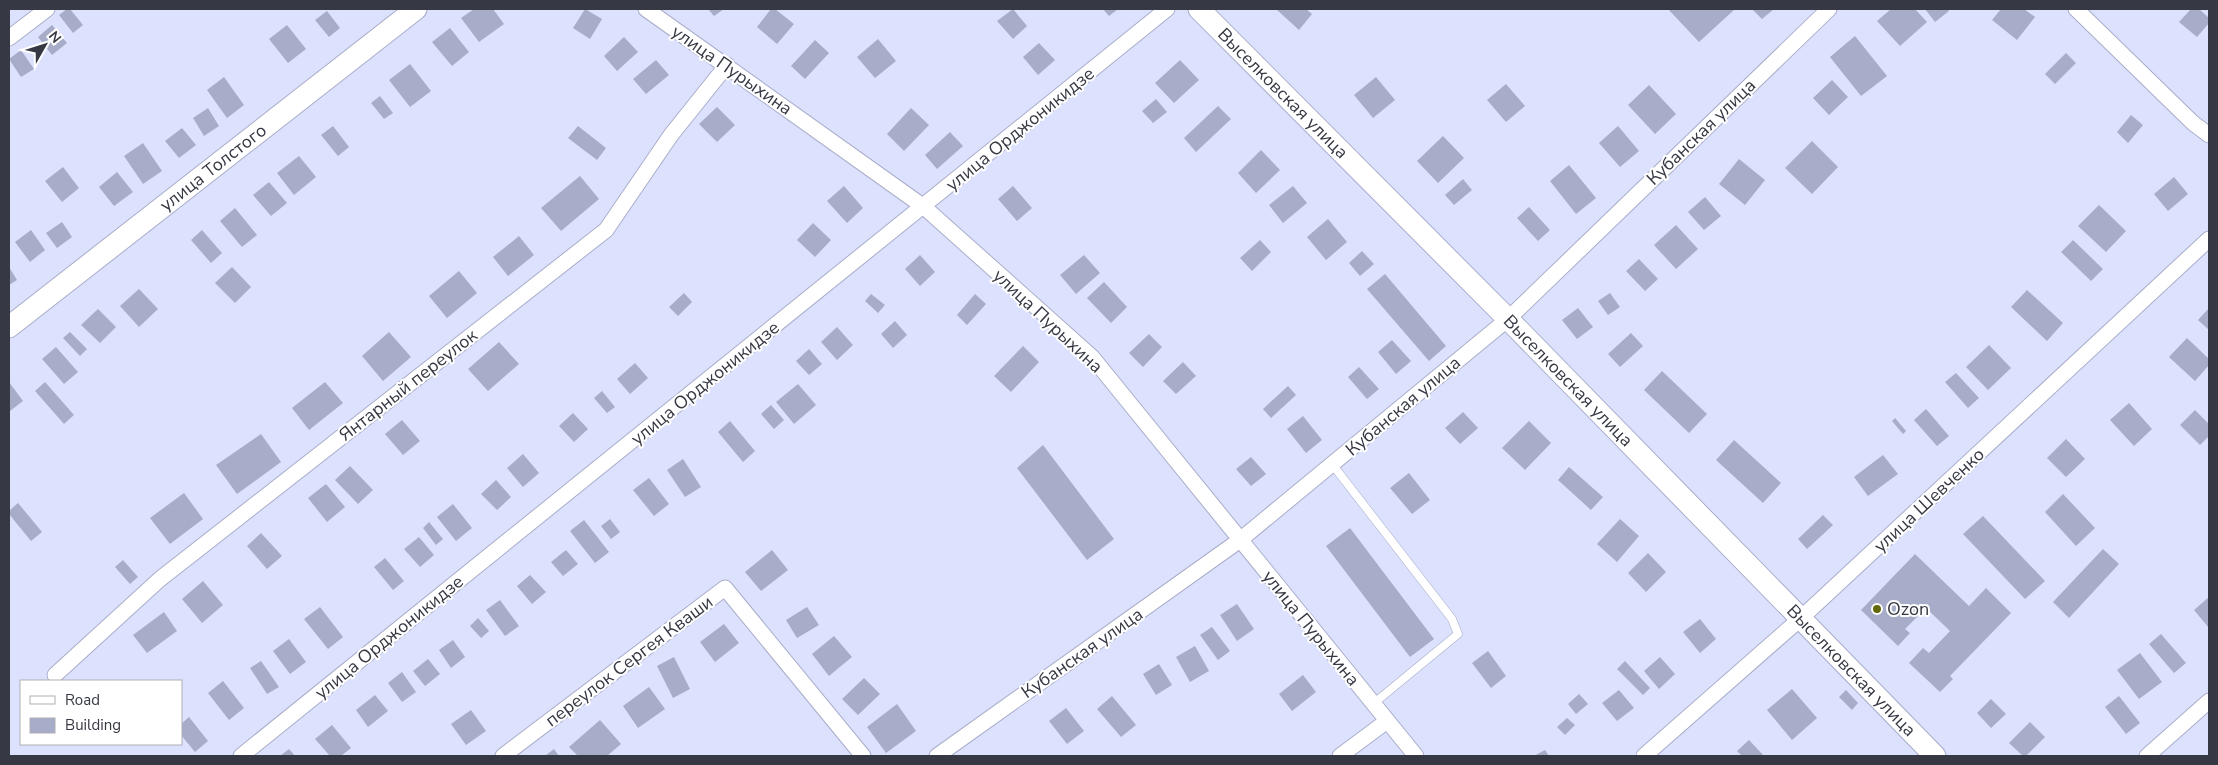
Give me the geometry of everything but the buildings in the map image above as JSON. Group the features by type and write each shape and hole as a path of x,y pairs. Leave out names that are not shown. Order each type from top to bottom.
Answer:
{"street":[{"path":"9,38 47,9"},
{"name":"улица Толстого","path":"9,327 414,9"},
{"name":"улица Пурыхина","path":"646,9 924,207 1092,357 1416,756"},
{"name":"улица Орджоникидзе","path":"241,756 924,207 1167,9"},
{"name":"Выселковская улица","path":"1199,9 1508,319 1935,756"},
{"name":"Кубанская улица","path":"937,756 1240,540 1508,319 1829,9"},
{"path":"2076,9 2193,124 2209,135"},
{"name":"Янтарный переулок","path":"55,675 160,579 606,230 671,135 727,65"},
{"name":"улица Шевченко","path":"1644,756 1800,619 2209,239"},
{"name":"переулок Сергея Кваши","path":"503,756 725,588 863,756"},
{"path":"2148,756 2209,701"},
{"path":"1340,756 1387,721"}],"lane":[{"path":"1332,464 1452,620 1458,634 1373,704"}],"place":[{"name":"Ozon","path":"1877,609"}]}
